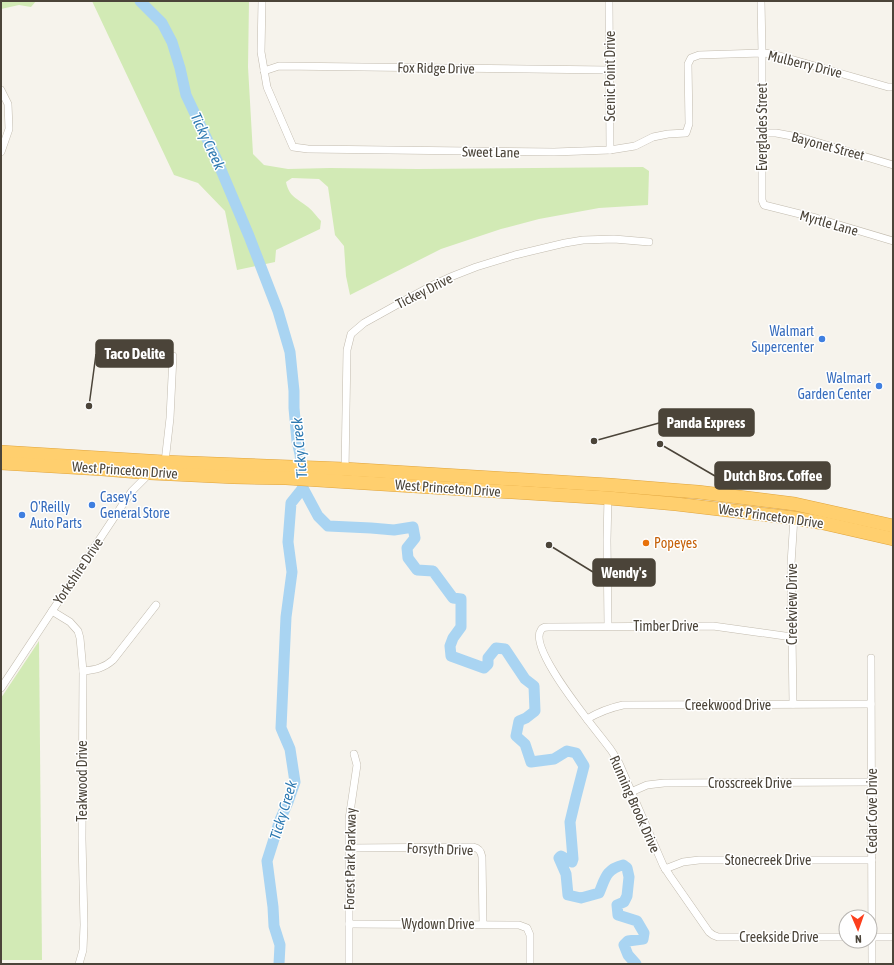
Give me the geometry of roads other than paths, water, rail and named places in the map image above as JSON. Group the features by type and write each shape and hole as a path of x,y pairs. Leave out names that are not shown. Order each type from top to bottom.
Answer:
{"highway":[{"name":"West Princeton Drive","path":"1,452 234,465 285,472 324,481 345,475 610,485 698,492 795,504 893,526"},
{"name":"West Princeton Drive","path":"1,462 234,478 321,468 345,475 676,504 759,513 823,523 893,539"}],"street":[{"path":"262,1 262,52 264,71"},
{"name":"Scenic Point Drive","path":"609,1 610,150"},
{"name":"Everglades Street","path":"761,1 762,200 764,205"},
{"name":"Mulberry Drive","path":"686,134 689,124 688,64 691,58 699,55 773,54 893,87"},
{"name":"Fox Ridge Drive","path":"264,71 279,66 609,70"},
{"name":"Sweet Lane","path":"264,71 267,87 293,147 308,149 554,152 610,150 635,146 653,137 668,134 686,134"},
{"path":"1,90 8,104 9,129 1,152"},
{"name":"Bayonet Street","path":"762,133 776,133 803,138 893,165"},
{"name":"Myrtle Lane","path":"764,205 816,218 893,241"},
{"name":"Tickey Drive","path":"345,475 347,350 351,334 364,323 442,281 494,261 565,243 583,240 614,239 649,242"},
{"path":"165,462 170,418 173,356"},
{"name":"Yorkshire Drive","path":"1,688 132,491 150,473 165,462"},
{"path":"608,626 607,540 608,498 610,485"},
{"name":"Creekview Drive","path":"793,704 791,564 795,504"},
{"path":"83,671 102,668 113,660 156,605"},
{"name":"Teakwood Drive","path":"52,611 70,622 78,631 83,671 82,839 84,925 83,950 80,964"},
{"name":"Timber Drive","path":"541,630 544,627 713,626 792,637"},
{"name":"Running Brook Drive","path":"541,630 539,634 540,641 548,664 558,681 611,750 619,763 665,869 707,929 713,935"},
{"name":"Cedar Cove Drive","path":"871,658 871,909"},
{"name":"Creekwood Drive","path":"587,719 599,712 623,705 871,704"},
{"name":"Forest Park Parkway","path":"349,964 350,812 357,765 354,754"},
{"name":"Crosscreek Drive","path":"631,792 647,785 664,783 872,782"},
{"name":"Forsyth Drive","path":"349,848 477,848 480,850 482,857 483,924"},
{"name":"Stonecreek Drive","path":"665,869 683,862 699,860 872,860"},
{"name":"Wydown Drive","path":"349,924 520,925 527,928 530,935 530,964"},
{"name":"Creekside Drive","path":"713,935 718,937 838,937"},
{"path":"878,937 893,937"},
{"name":"Cedar Cove Drive","path":"871,949 872,964"}],"waterway":[{"path":"140,1 162,23 172,42 186,95 216,158 249,236 278,311 290,352 297,441 300,454 303,488 318,516 328,526 394,530 413,527 415,538 407,548 408,558 417,570 433,571 453,598 461,599 461,627 453,638 450,646 451,656 484,668 488,664 488,658 496,648 505,649 525,679 534,686 535,711 519,721 516,736 525,744 531,762 554,759 567,751 576,753 584,766 570,822 573,859 572,862 561,856 559,858 566,874 568,895 581,898 599,893 607,875 613,869 623,865 627,868 629,877 627,896 624,902 617,905 618,915 637,921 644,933 643,939 628,941 624,945 628,955 636,964"},
{"name":"Ticky Creek","path":"279,964 280,945 274,926 267,861 280,820 295,782 290,749 281,728 286,617 292,572 288,542 291,503 303,488"}],"place":[{"name":"Walmart Supercenter","path":"822,339"},
{"name":"Walmart Garden Center","path":"879,386"},
{"name":"Taco Delite","path":"89,406"},
{"name":"Panda Express","path":"594,441"},
{"name":"Dutch Bros. Coffee","path":"660,444"},
{"name":"Casey's General Store","path":"92,505"},
{"name":"O'Reilly Auto Parts","path":"22,515"},
{"name":"Popeyes","path":"646,543"},
{"name":"Wendy's","path":"549,545"}]}
